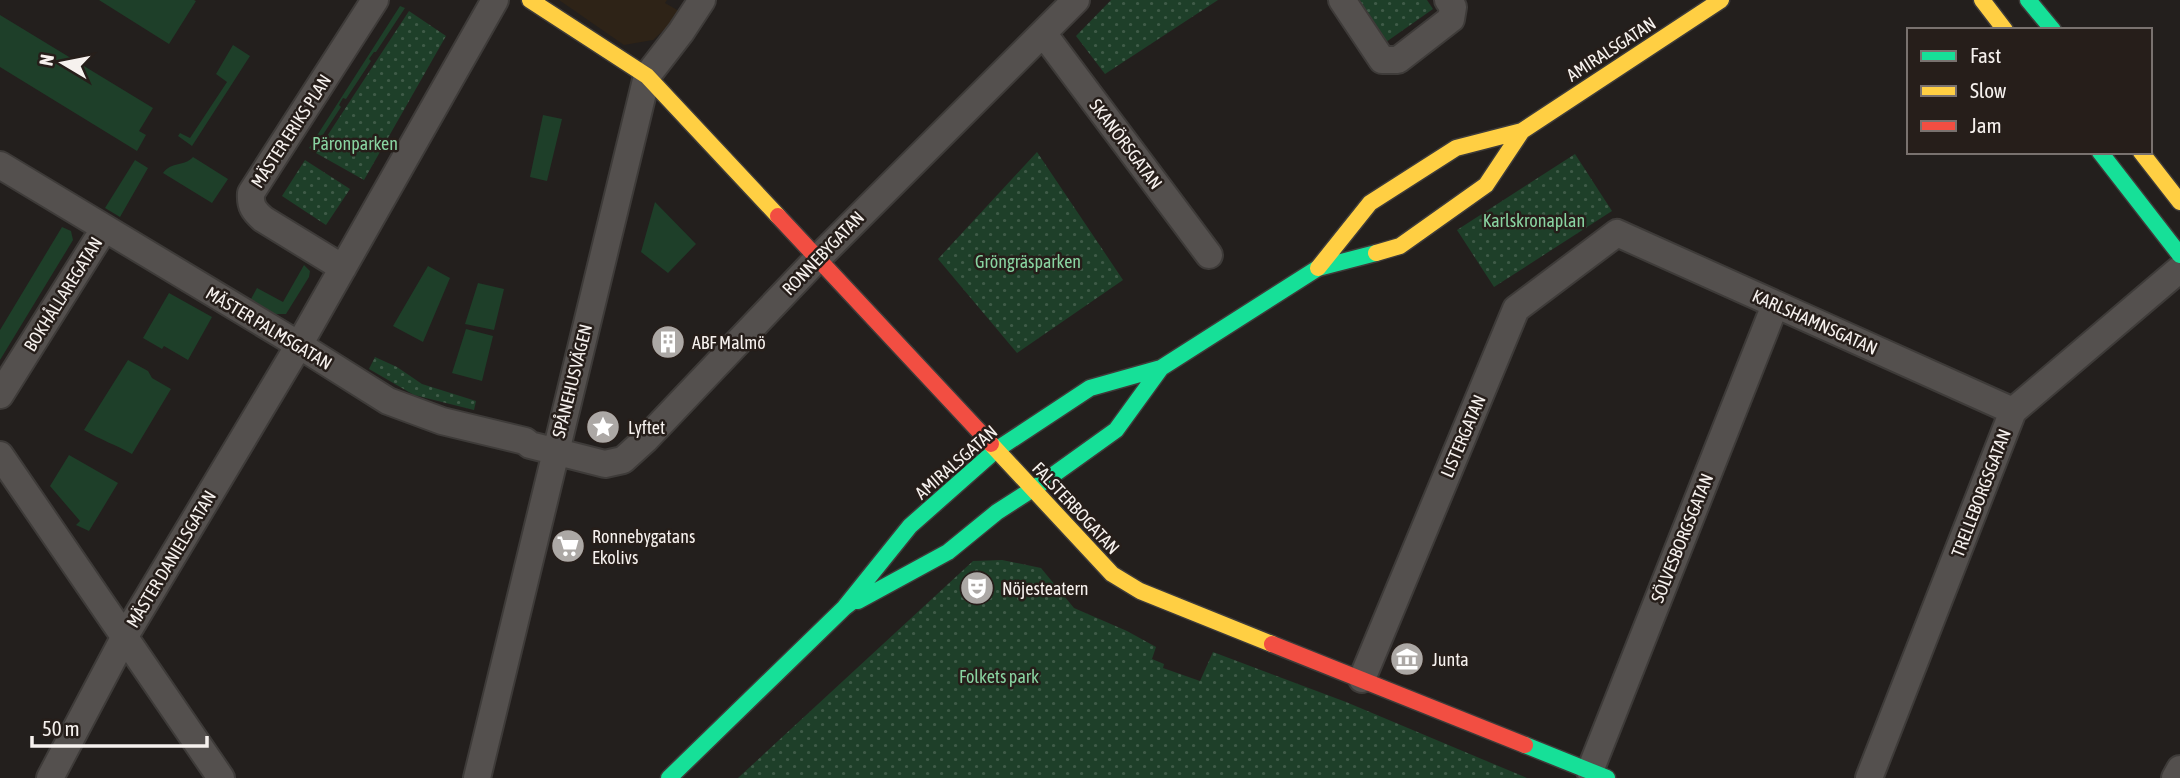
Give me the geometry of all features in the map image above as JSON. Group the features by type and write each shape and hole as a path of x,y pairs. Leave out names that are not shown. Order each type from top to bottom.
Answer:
{"main road":[{"name":"FALSTERBOGATAN","path":"530,0 647,76 996,450 1008,471 1033,489 1112,574 1140,591 1599,774"},
{"name":"AMIRALSGATAN","path":"1318,268 1370,203 1456,148 1522,131 1721,0"},
{"path":"1982,0 2003,28"},
{"path":"2028,0 2051,28"},
{"name":"AMIRALSGATAN","path":"844,608 911,526 996,450 1090,388 1161,368 1318,268 1400,246 1486,185 1522,131"},
{"path":"2103,154 2180,255"},
{"path":"2143,154 2180,202"},
{"name":"AMIRALSGATAN","path":"844,608 948,552 997,512 1116,430 1161,368"},
{"name":"AMIRALSGATAN","path":"670,778 844,608 904,559"}],"street":[{"name":"MÄSTER ERIKS PLAN","path":"342,268 263,219 250,203 251,193 375,0"},
{"path":"299,345 495,0"},
{"name":"SPÅNEHUSVÄGEN","path":"477,778 647,76 702,0"},
{"name":"RONNEBYGATAN","path":"555,451 605,464 623,460 817,258 1076,0"},
{"path":"1342,0 1382,60 1398,60 1451,19 1453,7 1448,0"},
{"name":"SKANÖRSGATAN","path":"1043,33 1209,255"},
{"name":"MÄSTER PALMSGATAN","path":"0,165 388,401 442,421 555,451"},
{"name":"BOKHÅLLAREGATAN","path":"0,395 104,229"},
{"name":"KARLSHAMNSGATAN","path":"1617,233 2013,411"},
{"name":"LISTERGATAN","path":"1362,679 1516,309 1617,233"},
{"name":"TRELLEBORGSGATAN","path":"1869,778 2013,411 2180,269"},
{"name":"SÖLVESBORGSGATAN","path":"1599,774 1775,305"},
{"name":"MÄSTER DANIELSGATAN","path":"50,778 125,636 299,345"},
{"path":"0,455 221,778"},
{"path":"2175,778 2180,769"}],"shaded area":[{"path":"559,0 667,0 665,3 679,11 653,40 624,45"}],"green space":[{"path":"99,0 194,0 196,1 169,44"},
{"path":"1111,0 1218,0 1105,74 1076,36"},
{"path":"1346,0 1427,0 1433,9 1379,47"},
{"path":"400,6 405,8 369,59 371,61 346,99 343,98 339,105 341,107 313,150 309,148"},
{"name":"Päronparken","path":"409,11 446,36 364,180 316,153"},
{"path":"0,15 153,108 139,131 146,135 137,151 0,67"},
{"path":"233,45 250,56 192,146 178,136 180,133 190,138 227,82 216,74"},
{"path":"543,115 562,119 547,181 530,177"},
{"name":"Gröngräsparken","path":"1037,152 1123,280 1017,353 938,259"},
{"name":"Karlskronaplan","path":"1575,154 1612,211 1494,287 1457,230"},
{"path":"193,157 228,179 212,203 163,173"},
{"path":"135,160 148,168 120,217 105,208"},
{"path":"305,160 350,189 326,225 282,196"},
{"path":"655,202 696,244 668,273 641,252"},
{"path":"62,227 71,231 73,240 0,360 0,330"},
{"path":"304,265 310,271 309,277 286,314 275,314 251,299 257,288 283,302"},
{"path":"428,266 450,278 423,342 393,326"},
{"path":"478,283 504,289 494,330 465,324"},
{"path":"169,293 212,317 188,360 143,338"},
{"path":"466,329 493,336 482,381 452,373"},
{"path":"375,357 397,367 422,384 476,401 474,410 414,395 369,369"},
{"path":"128,360 171,389 132,454 84,430"},
{"path":"69,455 118,483 89,531 76,525 80,521 50,486"},
{"name":"Folkets park","path":"1002,560 1041,568 1074,608 1156,647 1152,659 1164,664 1163,668 1200,681 1213,652 1346,702 1527,778 738,778 973,561"}],"traffic: fast":[{"path":"2028,0 2051,28"},
{"path":"2102,154 2180,255"},
{"path":"844,608 910,526 996,450 1090,388 1161,368 1318,268 1376,253"},
{"path":"858,601 948,552 997,512 1116,430 1161,368"},
{"path":"669,778 844,608 862,594"},
{"path":"1525,745 1607,778"}],"traffic: slow":[{"path":"530,0 647,76 778,216"},
{"path":"1318,268 1370,203 1456,148 1522,131 1721,0"},
{"path":"1982,0 2003,28"},
{"path":"1376,253 1400,246 1486,185 1522,131"},
{"path":"2143,154 2180,202"},
{"path":"991,444 1112,574 1140,591 1272,644"}],"traffic: jam":[{"path":"778,216 991,444"},
{"path":"1272,644 1525,745"}],"place":[{"name":"ABF Malmö","path":"668,342"},
{"name":"Lyftet","path":"603,427"},
{"name":"Ronnebygatans Ekolivs","path":"568,546"},
{"name":"Nöjesteatern","path":"977,588"},
{"name":"Junta","path":"1407,659"}]}
